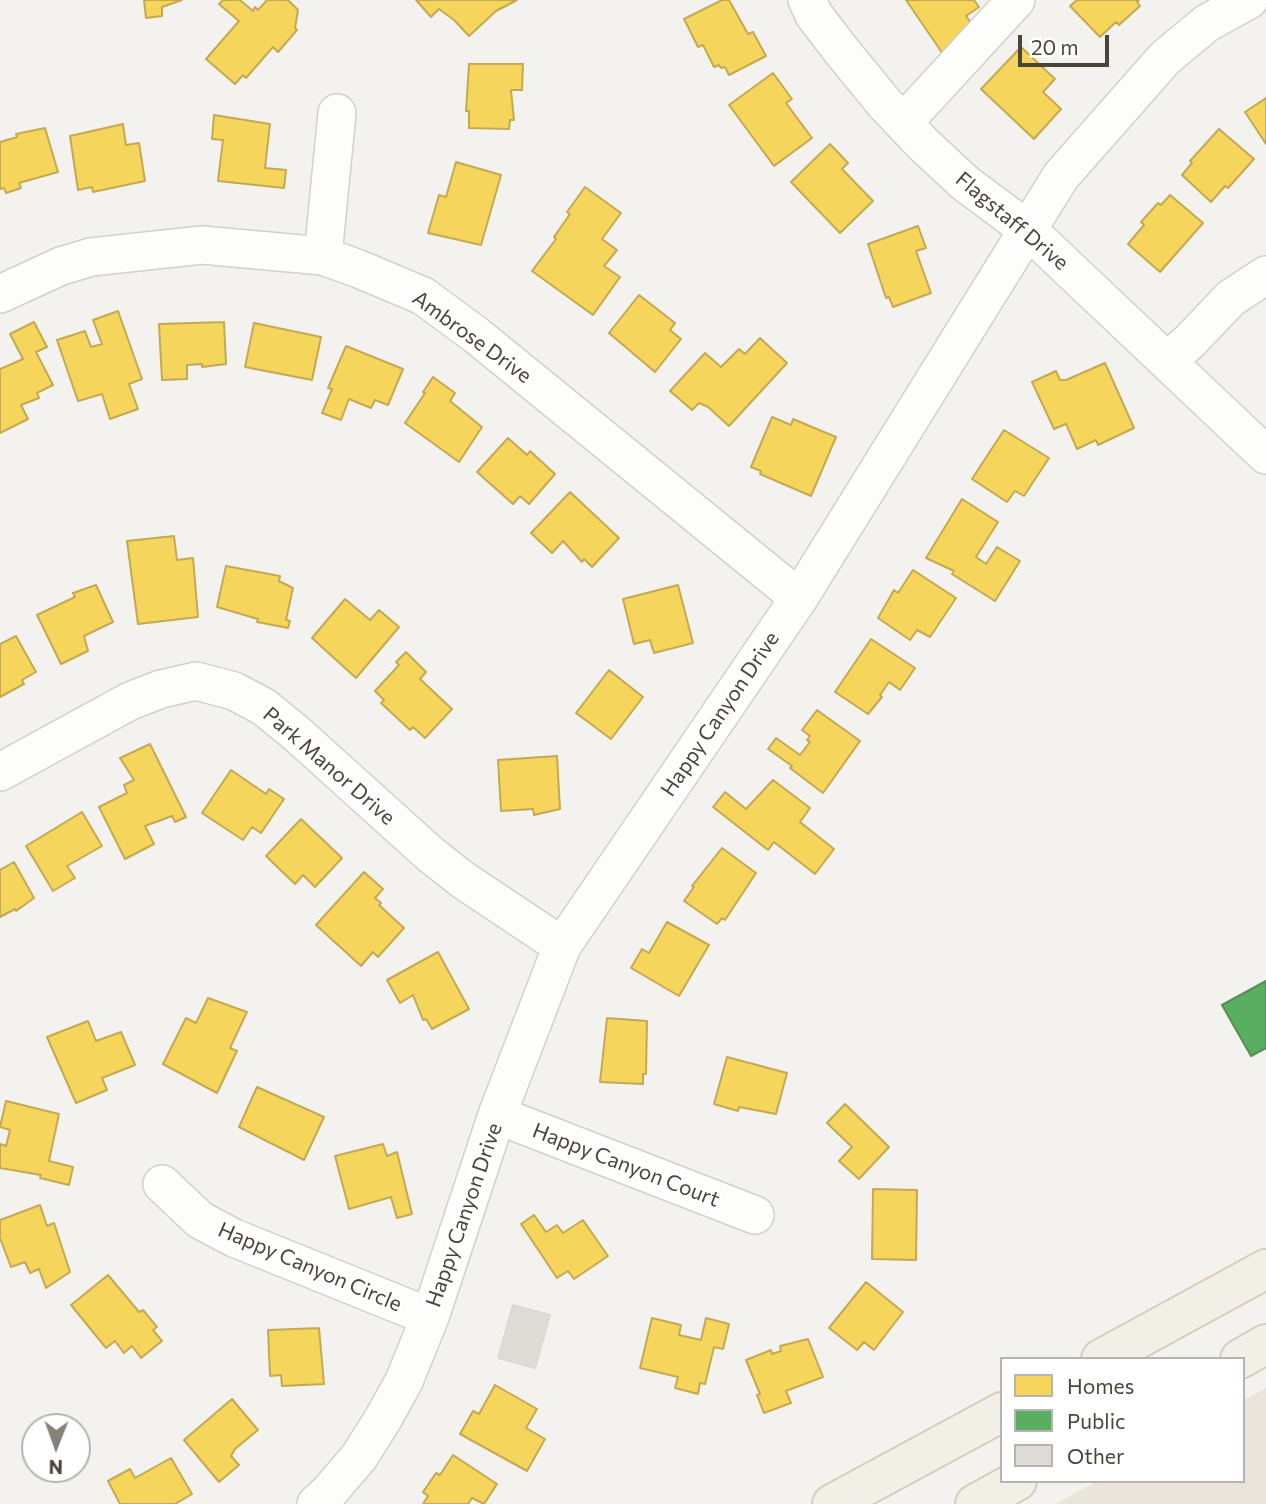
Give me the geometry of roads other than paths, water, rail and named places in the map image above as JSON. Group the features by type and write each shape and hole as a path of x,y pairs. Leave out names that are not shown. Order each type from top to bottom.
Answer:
{"main road":[{"path":"1105,1357 1266,1269"},
{"path":"1243,1357 1266,1344"},
{"path":"832,1504 1000,1413"},
{"path":"975,1504 1013,1483"}],"street":[{"name":"Flagstaff Drive","path":"807,0 814,15 844,54 923,144 965,183 1028,230 1266,455"},
{"path":"903,123 1016,0"},
{"name":"Happy Canyon Drive","path":"316,1504 330,1492 359,1457 404,1381 430,1317 498,1115 562,946 799,598 1061,176 1165,58 1207,23 1248,0"},
{"path":"323,256 337,113"},
{"name":"Ambrose Drive","path":"0,294 61,266 90,257 202,245 323,256 359,269 423,296 476,335 799,598"},
{"path":"1167,361 1231,298 1266,275"},
{"name":"Park Manor Drive","path":"0,772 130,701 161,689 195,681 234,691 264,707 430,854 562,946"},
{"name":"Happy Canyon Court","path":"498,1115 755,1215"},
{"name":"Happy Canyon Circle","path":"162,1184 200,1220 234,1238 430,1317"}]}
